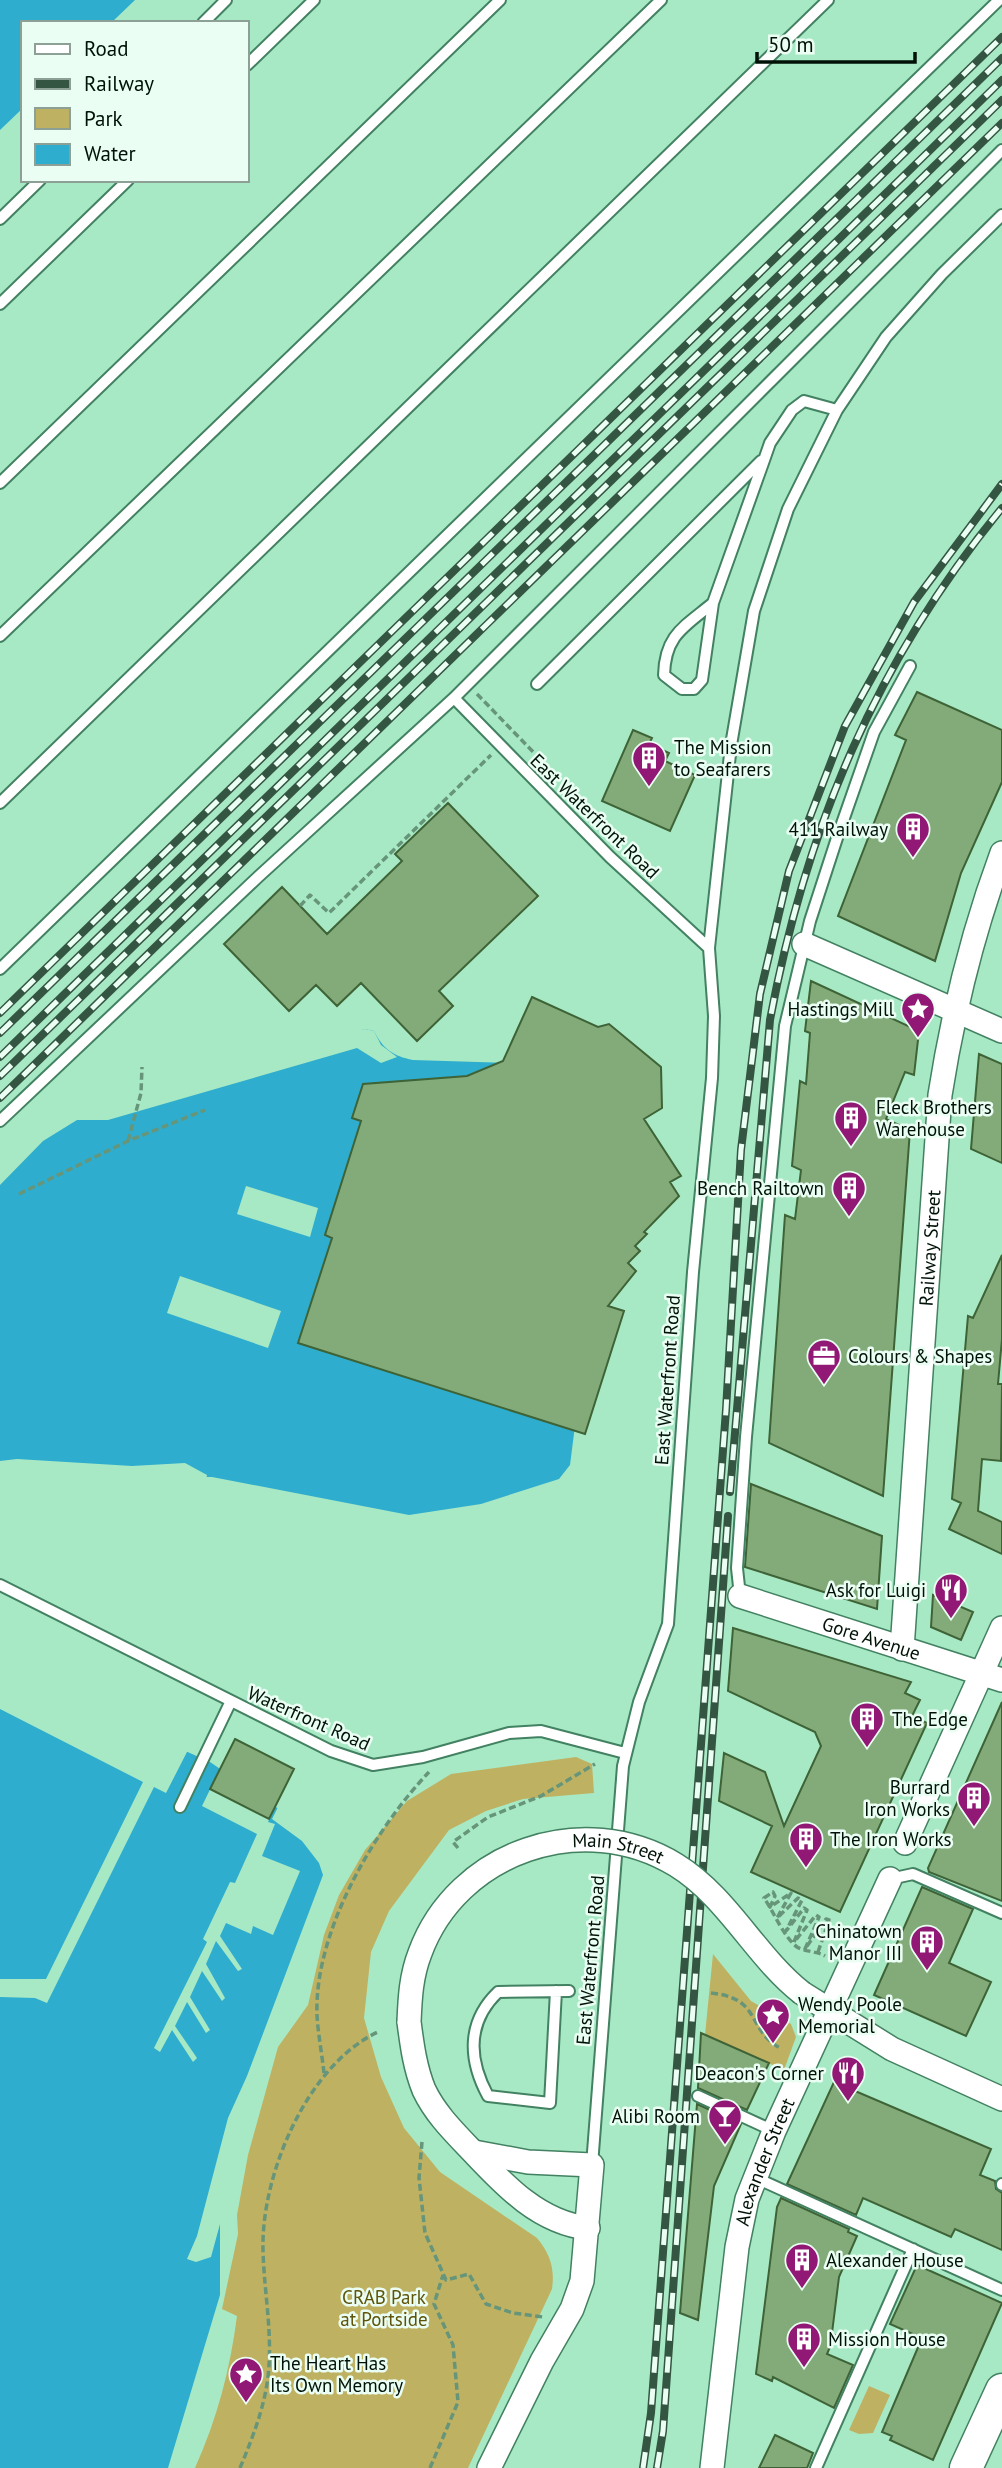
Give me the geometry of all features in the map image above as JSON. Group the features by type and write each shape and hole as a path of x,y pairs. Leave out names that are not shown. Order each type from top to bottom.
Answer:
{"main road":[{"path":"966,2468 1002,2390"}],"street":[{"name":"Railway Street","path":"902,1649 940,1095 955,1010 1002,852"},
{"path":"804,944 1002,1031"},
{"name":"Gore Avenue","path":"740,1596 991,1677"},
{"path":"905,1843 991,1677 1002,1628"},
{"name":"Main Street","path":"588,2228 573,2226 530,2205 493,2175 442,2118 424,2090 418,2073 409,2022 411,1984 420,1951 439,1916 468,1882 505,1857 540,1845 573,1839 606,1840 641,1849 685,1871 715,1897 767,1961 802,1993 892,2049 1002,2099"},
{"name":"Alexander Street","path":"712,2468 737,2247 754,2177 890,1878"},
{"path":"474,2152 528,2162 592,2165 582,2281 572,2309 489,2468"}],"lane":[{"path":"205,21 226,0"},
{"path":"248,64 314,0"},
{"path":"0,483 500,0"},
{"path":"0,636 661,0"},
{"path":"0,803 828,0"},
{"path":"0,969 999,0"},
{"path":"0,1121 258,877 454,698 1002,150"},
{"path":"0,219 38,182"},
{"path":"0,304 126,182"},
{"path":"709,948 731,745 754,611 788,509 837,410 886,337 942,274 1002,215"},
{"path":"713,603 673,636 664,654 663,675 682,689 694,690 702,680 713,603 771,443 792,410 804,401 837,410"},
{"path":"537,684 766,457"},
{"path":"740,1596 737,1568 746,1437 785,1026 804,944 874,732 910,666"},
{"name":"East Waterfront Road","path":"454,698 610,858 709,948 714,1016 712,1078 693,1272 668,1624 639,1702 625,1754 592,2165"},
{"name":"Waterfront Road","path":"0,1585 331,1751 373,1765 449,1750 509,1733 541,1731 625,1754"},
{"path":"180,1807 231,1701"},
{"path":"890,1878 913,1874 1002,1913"},
{"path":"556,1992 550,2103 488,2096 479,2080 472,2052 483,2006 498,1992 556,1992 569,1992"},
{"path":"698,2096 774,2131"},
{"path":"754,2177 1002,2290"},
{"path":"816,2468 913,2249"}],"path":[{"path":"475,692 539,758"},
{"path":"300,905 310,895 329,913 514,732"},
{"path":"128,1141 141,1093 142,1067"},
{"path":"19,1194 128,1141 205,1110"},
{"path":"324,2075 317,2013 329,1940 340,1908 401,1802 449,1750"},
{"path":"458,1848 453,1842 488,1817 541,1796 595,1764"},
{"path":"777,1918 791,1893 770,1908 786,1931 794,1942 825,1956"},
{"path":"777,1918 798,1898 802,1900 786,1931"},
{"path":"786,1931 804,1908 807,1910 794,1942"},
{"path":"794,1942 816,1914 819,1917 805,1949"},
{"path":"805,1949 826,1919 829,1920 818,1952"},
{"path":"711,1993 737,1997 745,2004 771,2043 780,2048"},
{"path":"240,2468 258,2422 268,2379 271,2331 263,2249 269,2196 282,2152 298,2118 324,2075 362,2039 380,2031"},
{"path":"422,2142 419,2178 425,2233 446,2280 469,2274 486,2304 513,2313 543,2317"},
{"path":"430,2468 458,2402 453,2345 434,2304 443,2275"}],"green space":[{"name":"CRAB Park at Portside","path":"576,1757 592,1764 594,1793 523,1799 486,1811 449,1830 389,1911 371,1952 364,2018 381,2077 404,2128 440,2172 537,2238 552,2268 552,2289 468,2468 195,2468 216,2413 234,2336 237,2316 222,2309 238,2234 237,2215 248,2155 278,2047 308,2005 324,1935 339,1895 365,1850 407,1801 451,1774"},
{"path":"713,1954 751,2001 791,2024 796,2037 784,2070 705,2035"},
{"path":"869,2386 890,2395 873,2433 859,2434 849,2430"}],"water":[{"path":"0,0 135,0 113,21 21,21 21,110 0,130"},
{"path":"365,1029 374,1031 389,1051 413,1060 543,1064 616,1104 570,1465 559,1479 481,1504 409,1515 212,1477 112,1477 11,1464 0,1468 0,1162 51,1121"},
{"path":"0,1668 210,1762 286,1814 327,1865 309,1929 231,2150 220,2222 220,2295 168,2468 0,2468"}],"pier":[{"path":"365,1029 374,1031 381,1045 397,1057 381,1063 357,1048 108,1120 77,1120 43,1141 0,1185 0,1158 54,1116 76,1105 334,1034"},
{"path":"246,1186 318,1208 310,1237 237,1214"},
{"path":"180,1276 281,1311 268,1348 167,1313"},
{"path":"17,1459 132,1466 185,1463 207,1475 206,1480 112,1480 11,1468 0,1472 0,1461"},
{"path":"0,1665 189,1748 166,1793 154,1787 47,2003 35,1998 0,1997 0,1979 46,1979 143,1782 0,1709"},
{"path":"222,1765 277,1803 268,1822 275,1824 262,1856 300,1871 273,1935 253,1926 251,1934 226,1923 220,1936 242,1969 238,1971 216,1941 206,1964 225,1998 222,2001 202,1971 190,1997 210,2030 206,2033 187,2002 175,2026 197,2058 193,2062 172,2030 160,2052 154,2048 207,1942 203,1939 230,1882 235,1883 257,1834 202,1806"},
{"path":"279,1805 289,1812 330,1864 334,1881 312,1930 235,2151 224,2239 220,2224 211,2257 196,2262 187,2259 197,2236 228,2118 247,2076 323,1875 319,1863 302,1841 272,1819"}],"building":[{"name":"411 Railway","path":"917,692 1002,730 1002,782 961,873 935,961 838,916 906,740 895,735"},
{"name":"The Mission to Seafarers","path":"633,730 652,738 649,744 669,753 665,761 695,775 670,831 602,801"},
{"path":"448,803 538,896 439,991 453,1006 417,1041 361,983 337,1006 316,985 289,1011 224,944 282,887 327,934 402,861 395,854"},
{"path":"811,981 919,1031 914,1075 905,1072 886,1119 910,1130 883,1496 769,1443 785,1215 795,1219 801,1170 792,1166 800,1081 806,1084 810,1033 805,1031"},
{"path":"532,997 598,1027 609,1024 661,1067 662,1108 644,1119 681,1176 670,1182 679,1196 644,1232 647,1234 635,1246 640,1251 628,1263 636,1271 608,1306 624,1311 585,1434 298,1343 332,1238 325,1235 361,1121 352,1118 363,1084 467,1076 503,1061"},
{"path":"979,1054 1002,1064 1002,1163 971,1149"},
{"path":"1002,1255 1002,1339 998,1384 1002,1384 1001,1461 982,1459 978,1511 1002,1522 1002,1554 949,1529 961,1503 952,1499 968,1316 973,1318"},
{"path":"751,1484 882,1536 877,1609 745,1567"},
{"path":"933,1595 973,1612 961,1640 931,1627"},
{"name":"The Edge","path":"733,1628 911,1682 905,1693 920,1700 912,1716 927,1723 840,1912 751,1872 772,1826 719,1801 724,1753 765,1772 784,1826 821,1746 815,1732 728,1691"},
{"name":"Burrard Iron Works","path":"1002,1702 1002,1901 929,1872 928,1868"},
{"path":"235,1739 294,1769 269,1819 210,1789"},
{"name":"Chinatown Manor III","path":"922,1887 973,1909 949,1963 991,1982 966,2036 874,1995"},
{"path":"701,2033 769,2063 747,2110 698,2088"},
{"path":"834,2082 991,2149 980,2175 995,2181 996,2189 1002,2193 1002,2250 955,2229 951,2237 863,2198 856,2215 787,2184"},
{"path":"697,2104 741,2124 714,2186 698,2320 680,2313"},
{"name":"Alexander House","path":"781,2198 849,2229 848,2232 857,2236 839,2277 832,2333 835,2335 827,2354 853,2365 834,2408 773,2377 772,2381 756,2374 777,2207"},
{"path":"917,2265 1002,2303 933,2460 890,2440 892,2436 882,2432 922,2338 890,2324"},
{"path":"775,2435 813,2453 807,2468 759,2468"}],"railway":[{"path":"0,1013 1002,37"},
{"path":"0,1033 1002,58"},
{"path":"0,1057 1002,80"},
{"path":"0,1076 1002,100"},
{"path":"0,1098 1002,123"},
{"path":"643,2468 651,2413 726,1410 741,1150 760,994 789,871 845,726 914,602 1002,484"},
{"path":"730,1492 770,1020 785,949 804,880 826,813 883,686 918,625 1002,508"},
{"path":"657,2468 663,2431 728,1516"}],"place":[{"name":"The Mission to Seafarers","path":"649,788"},
{"name":"411 Railway","path":"913,859"},
{"name":"Hastings Mill","path":"918,1039"},
{"name":"Fleck Brothers Warehouse","path":"851,1148"},
{"name":"Bench Railtown","path":"849,1218"},
{"name":"Colours & Shapes","path":"824,1386"},
{"name":"Ask for Luigi","path":"951,1620"},
{"name":"The Edge","path":"867,1749"},
{"name":"Burrard Iron Works","path":"974,1828"},
{"name":"The Iron Works","path":"806,1869"},
{"name":"Chinatown Manor III","path":"927,1972"},
{"name":"Wendy Poole Memorial","path":"773,2045"},
{"name":"Deacon's Corner","path":"848,2103"},
{"name":"Alibi Room","path":"725,2146"},
{"name":"Alexander House","path":"802,2290"},
{"name":"Mission House","path":"804,2369"},
{"name":"The Heart Has Its Own Memory","path":"246,2404"}]}
